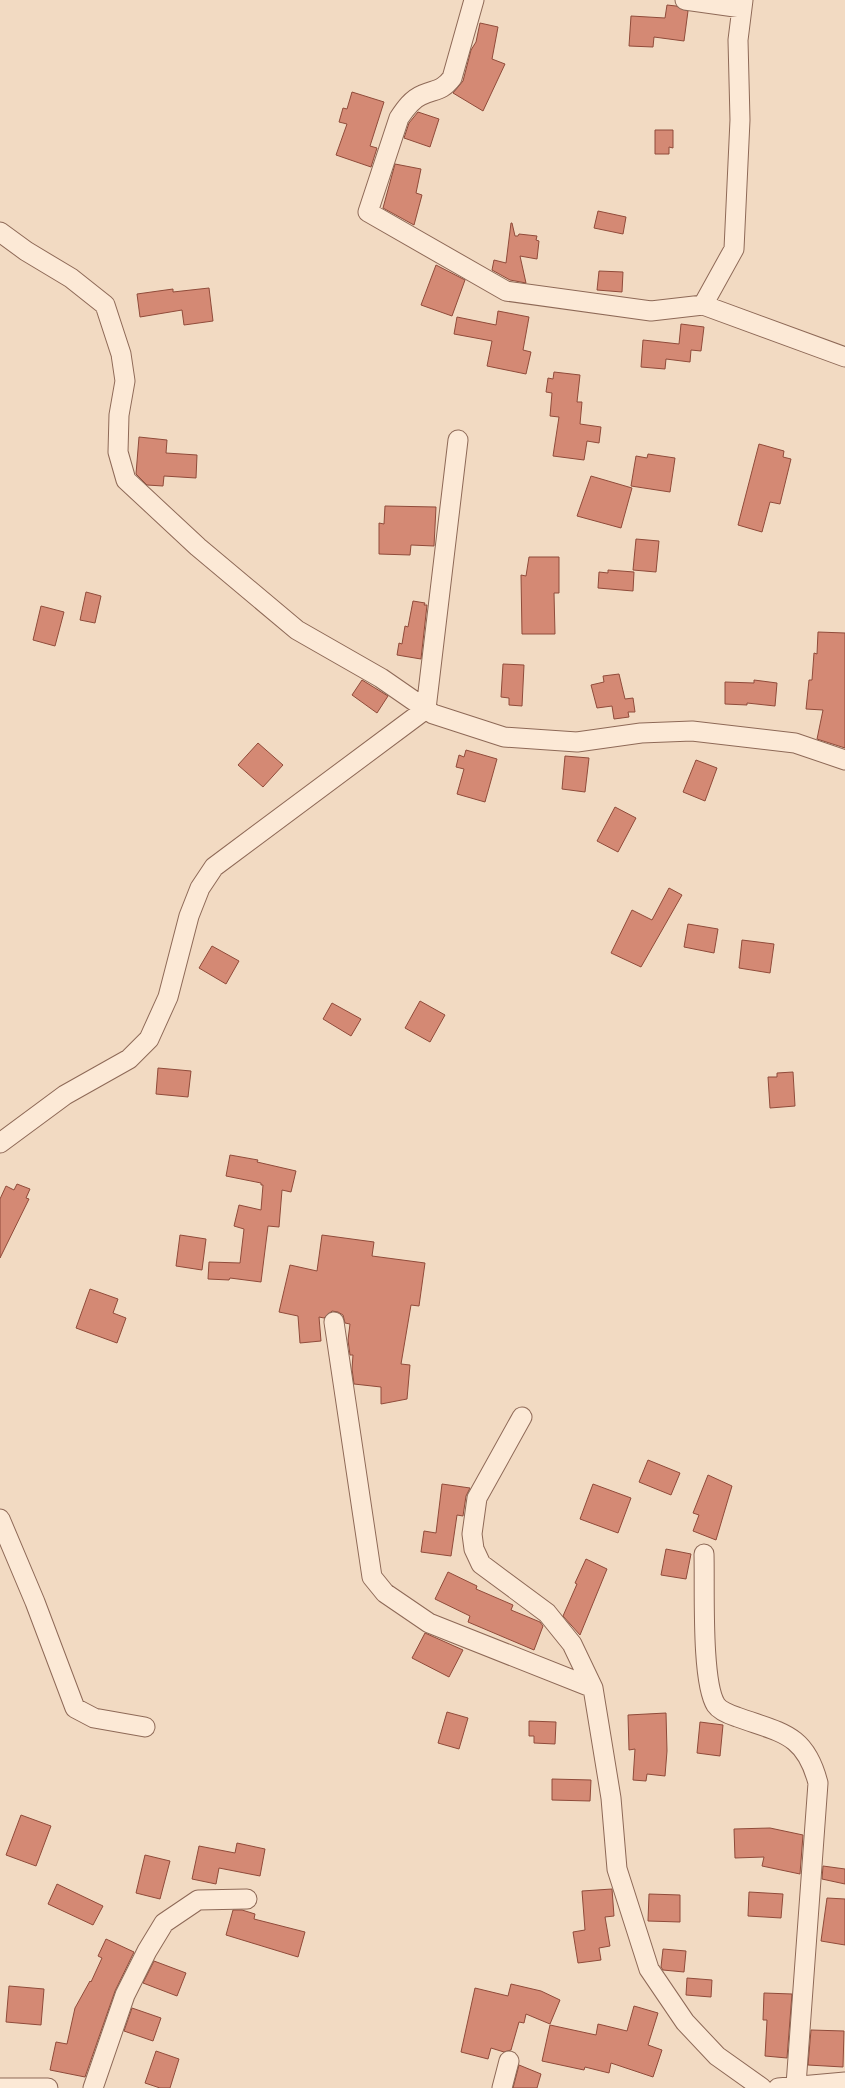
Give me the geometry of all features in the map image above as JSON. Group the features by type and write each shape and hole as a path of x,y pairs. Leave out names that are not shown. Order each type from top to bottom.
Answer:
{"street":[{"path":"474,0 452,78 444,87 421,96 405,109 399,118 368,212 506,291 651,311 703,305 845,357"},
{"path":"686,0 743,4 738,40 740,120 734,249 703,305"},
{"path":"0,232 26,251 71,278 105,305 122,354 125,381 119,415 118,452 126,480 198,547 297,630 381,678 433,714 504,737 577,742 642,733 692,731 795,743 845,760"},
{"path":"0,1143 65,1095 129,1059 149,1039 168,997 189,916 200,888 214,867 426,709 458,440"},
{"path":"334,1322 372,1577 385,1593 429,1623 593,1688"},
{"path":"522,1417 477,1498 472,1534 474,1549 481,1564 547,1613 572,1644 593,1688 611,1798 617,1869 649,1969 685,2022 717,2056 762,2088"},
{"path":"0,1519 35,1602 75,1708 94,1718 145,1727"},
{"path":"704,1554 707,1679 717,1706 730,1714 786,1734 802,1746 813,1765 818,1783 787,2087 845,2082"},
{"path":"93,2088 125,1995 147,1951 164,1923 198,1900 247,1899"},
{"path":"502,2088 508,2061"},
{"path":"0,2088 48,2088"}],"building":[{"path":"667,5 676,6 688,11 684,41 654,37 653,47 629,46 631,16 665,18"},
{"path":"480,23 498,27 492,59 505,64 483,111 453,93 463,81 471,50 476,42"},
{"path":"352,92 384,102 370,146 377,148 371,167 336,155 347,124 339,122 343,108 347,109"},
{"path":"418,112 439,119 430,147 404,138 409,123"},
{"path":"655,130 673,130 673,148 669,147 669,154 655,154"},
{"path":"395,164 421,169 416,193 422,195 414,225 383,208"},
{"path":"598,211 626,217 623,234 594,228"},
{"path":"511,223 515,236 518,236 519,234 537,236 536,240 539,241 537,259 520,256 526,283 510,280 492,270 494,260 506,263"},
{"path":"436,265 465,280 452,316 421,305"},
{"path":"599,271 623,272 622,292 597,290"},
{"path":"209,288 213,321 184,325 182,310 140,317 137,294 173,289 173,292"},
{"path":"498,311 529,317 523,350 531,352 526,374 487,366 492,341 454,334 457,317 496,325"},
{"path":"681,324 704,327 701,351 691,350 690,362 666,359 665,369 641,367 643,340 679,344"},
{"path":"554,372 580,375 577,402 582,402 580,424 601,427 599,443 587,441 584,460 553,456 559,417 550,416 552,393 546,392 548,378 553,379"},
{"path":"139,437 167,440 166,453 197,455 196,478 164,476 163,486 147,485 136,474"},
{"path":"759,444 784,451 783,457 791,459 780,504 770,502 762,532 738,525"},
{"path":"648,454 675,458 670,492 631,486 636,456 647,458"},
{"path":"591,476 632,488 621,528 577,516"},
{"path":"385,506 436,507 434,546 411,545 410,555 379,554 379,523 384,524"},
{"path":"636,539 659,541 656,572 633,570"},
{"path":"529,557 559,557 559,593 554,593 555,634 522,634 521,575 526,576"},
{"path":"608,570 634,572 633,591 598,588 599,572 608,573"},
{"path":"86,592 101,596 95,623 80,620"},
{"path":"413,601 425,603 424,605 427,605 421,659 397,655 399,643 402,644 405,626 408,627"},
{"path":"41,606 64,612 55,646 33,640"},
{"path":"818,632 845,633 845,748 817,739 823,710 806,709 809,680 812,680 814,653 817,654"},
{"path":"503,664 524,665 522,706 509,705 509,698 501,697"},
{"path":"619,674 625,699 633,698 635,712 628,712 629,717 614,719 612,706 597,708 591,685 604,682 603,676"},
{"path":"362,680 388,696 377,713 352,695"},
{"path":"754,680 777,683 775,706 747,703 747,705 725,704 725,682 754,683"},
{"path":"258,743 283,765 263,787 238,765"},
{"path":"466,750 497,759 485,802 457,794 464,769 456,767 459,755 464,757"},
{"path":"565,756 589,758 585,792 562,789"},
{"path":"696,760 717,768 705,801 683,792"},
{"path":"615,807 636,818 618,852 597,841"},
{"path":"669,888 682,895 641,967 611,953 632,910 652,920"},
{"path":"688,924 718,929 714,953 684,947"},
{"path":"742,940 774,944 770,973 739,968"},
{"path":"212,946 239,961 226,984 199,968"},
{"path":"420,1001 445,1015 430,1042 405,1028"},
{"path":"332,1003 361,1019 351,1036 323,1019"},
{"path":"158,1068 191,1071 188,1097 156,1094"},
{"path":"793,1072 795,1106 770,1108 768,1077 777,1077 777,1073"},
{"path":"230,1155 258,1160 257,1162 296,1171 291,1192 282,1190 279,1227 268,1226 261,1282 230,1278 229,1280 208,1279 209,1262 240,1263 244,1229 234,1226 239,1205 261,1210 263,1185 261,1185 261,1183 226,1176"},
{"path":"17,1184 30,1189 26,1198 29,1199 0,1258 0,1199 6,1186 14,1190"},
{"path":"180,1235 206,1239 202,1270 176,1266"},
{"path":"322,1235 374,1242 372,1256 425,1263 419,1306 411,1305 401,1364 410,1365 407,1399 381,1404 381,1387 354,1384 352,1369 353,1355 350,1355 348,1340 350,1324 345,1323 343,1315 332,1311 324,1318 319,1317 321,1341 300,1343 298,1316 279,1312 290,1265 317,1271"},
{"path":"90,1289 118,1299 113,1313 126,1318 117,1343 76,1328"},
{"path":"648,1460 680,1473 671,1495 639,1482"},
{"path":"708,1475 732,1486 716,1540 693,1531 699,1515 693,1513"},
{"path":"442,1484 470,1488 466,1496 463,1516 457,1515 451,1556 421,1552 424,1531 436,1533"},
{"path":"593,1484 631,1498 618,1533 580,1519"},
{"path":"666,1549 691,1554 686,1579 661,1575"},
{"path":"586,1559 607,1569 580,1635 563,1616 577,1584 575,1583"},
{"path":"448,1572 477,1586 476,1589 513,1605 511,1610 540,1622 543,1626 534,1650 468,1622 470,1616 435,1599"},
{"path":"425,1633 463,1650 449,1677 412,1658"},
{"path":"447,1712 468,1718 459,1749 438,1743"},
{"path":"666,1713 667,1751 665,1776 647,1774 646,1781 633,1780 635,1749 629,1750 628,1715"},
{"path":"529,1721 556,1722 555,1744 534,1743 534,1736 529,1736"},
{"path":"700,1722 723,1725 720,1756 697,1753"},
{"path":"552,1779 591,1780 590,1801 552,1800"},
{"path":"21,1815 51,1826 36,1866 6,1855"},
{"path":"770,1828 803,1835 800,1874 762,1866 764,1857 735,1858 734,1829"},
{"path":"237,1843 265,1849 260,1876 219,1868 216,1884 192,1879 199,1846 235,1853"},
{"path":"145,1855 170,1861 160,1899 136,1893"},
{"path":"823,1866 845,1869 845,1884 822,1879"},
{"path":"57,1884 103,1906 93,1925 48,1904"},
{"path":"612,1889 614,1916 605,1917 610,1946 599,1948 601,1960 578,1963 573,1932 585,1930 582,1891"},
{"path":"749,1892 783,1894 781,1918 748,1916"},
{"path":"649,1894 680,1895 680,1922 648,1921"},
{"path":"827,1898 845,1899 845,1945 821,1941"},
{"path":"233,1910 242,1910 255,1914 254,1919 305,1932 298,1957 226,1935"},
{"path":"106,1939 134,1952 115,1991 85,2077 50,2070 56,2042 67,2044 75,2008 90,1981 91,1982 102,1958 98,1956"},
{"path":"663,1949 686,1951 684,1972 663,1970 661,1967"},
{"path":"154,1961 186,1973 177,1996 143,1983"},
{"path":"687,1978 712,1980 711,1997 686,1995"},
{"path":"511,1984 541,1991 560,2000 550,2024 526,2014 524,2023 519,2022 511,2050 504,2052 491,2048 488,2059 461,2052 475,1988 508,1996"},
{"path":"9,1986 44,1989 41,2025 6,2022"},
{"path":"764,1993 792,1994 787,2058 765,2056 767,2020 763,2020"},
{"path":"634,2006 658,2013 648,2045 662,2050 653,2077 611,2063 609,2073 585,2067 584,2070 542,2061 550,2025 596,2035 598,2024 627,2031"},
{"path":"132,2008 161,2018 153,2041 124,2031"},
{"path":"811,2030 844,2031 843,2067 808,2065"},
{"path":"156,2051 179,2059 170,2088 160,2088 145,2083"},
{"path":"519,2065 541,2074 537,2088 513,2088"}]}
